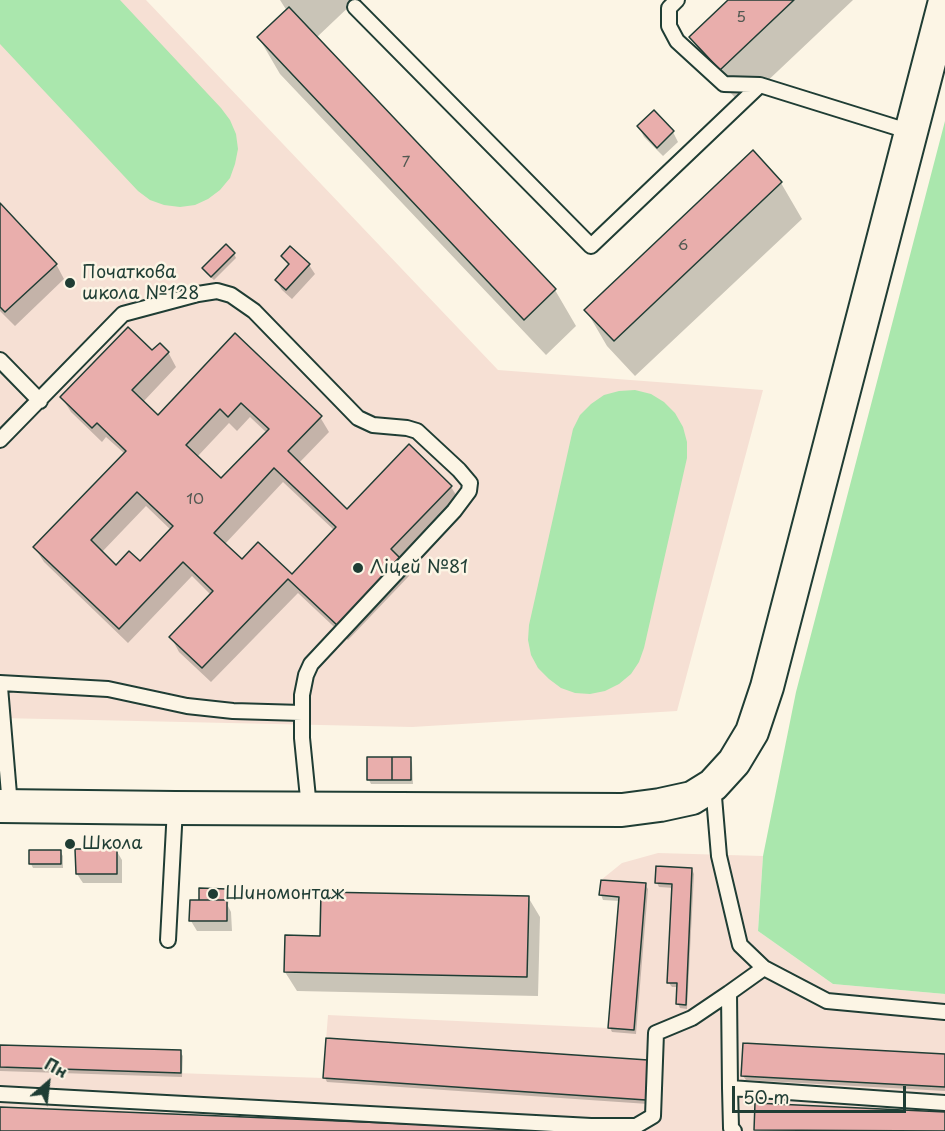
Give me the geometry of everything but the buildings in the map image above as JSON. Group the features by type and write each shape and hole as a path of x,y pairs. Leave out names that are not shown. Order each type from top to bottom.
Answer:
{"street":[{"path":"5,806 621,810 692,798 713,785 734,762 752,732 767,687 945,1"}],"lane":[{"path":"677,0 669,8 669,26 677,41 724,84 760,85 911,132"},
{"path":"355,7 591,246 760,85"},
{"path":"0,440 123,314 217,291 231,295 254,311 358,418 373,425 417,431 470,483 469,491 454,511 311,664 302,695 309,808"},
{"path":"0,360 40,401"},
{"path":"0,683 108,689 187,705 233,711 302,713"},
{"path":"0,687 5,806"},
{"path":"713,785 719,856 740,945 764,968 827,1001 945,1012"},
{"path":"168,940 175,808"},
{"path":"0,1094 591,1126 636,1125 653,1116 656,1033 692,1018 764,968"},
{"path":"729,993 729,1088 731,1128 734,1131"},
{"path":"729,1088 945,1103"}],"shaded area":[{"name":"Ліцей №81","path":"0,0 146,0 498,370 763,390 677,711 412,727 0,718"},
{"path":"658,853 763,856 758,931 833,984 945,994 945,1131 0,1131 0,1067 323,1078 328,1015 608,1028 619,897 599,895 601,880 622,863"}],"green space":[{"path":"0,0 120,0 230,120 236,134 238,149 230,178 220,190 195,205 180,207 164,205 150,200 138,191 0,44"},
{"path":"945,121 945,994 833,984 758,931 763,856 796,692"},
{"path":"635,390 651,394 675,413 683,427 687,442 687,458 639,662 631,674 619,684 605,691 590,694 575,693 561,688 538,668 531,655 528,640 529,625 573,429 580,415 604,395"}],"place":[{"name":"Початкова школа №128","path":"70,283"},
{"name":"Ліцей №81","path":"358,568"},
{"name":"Школа","path":"70,844"},
{"name":"Шиномонтаж","path":"213,894"}]}
